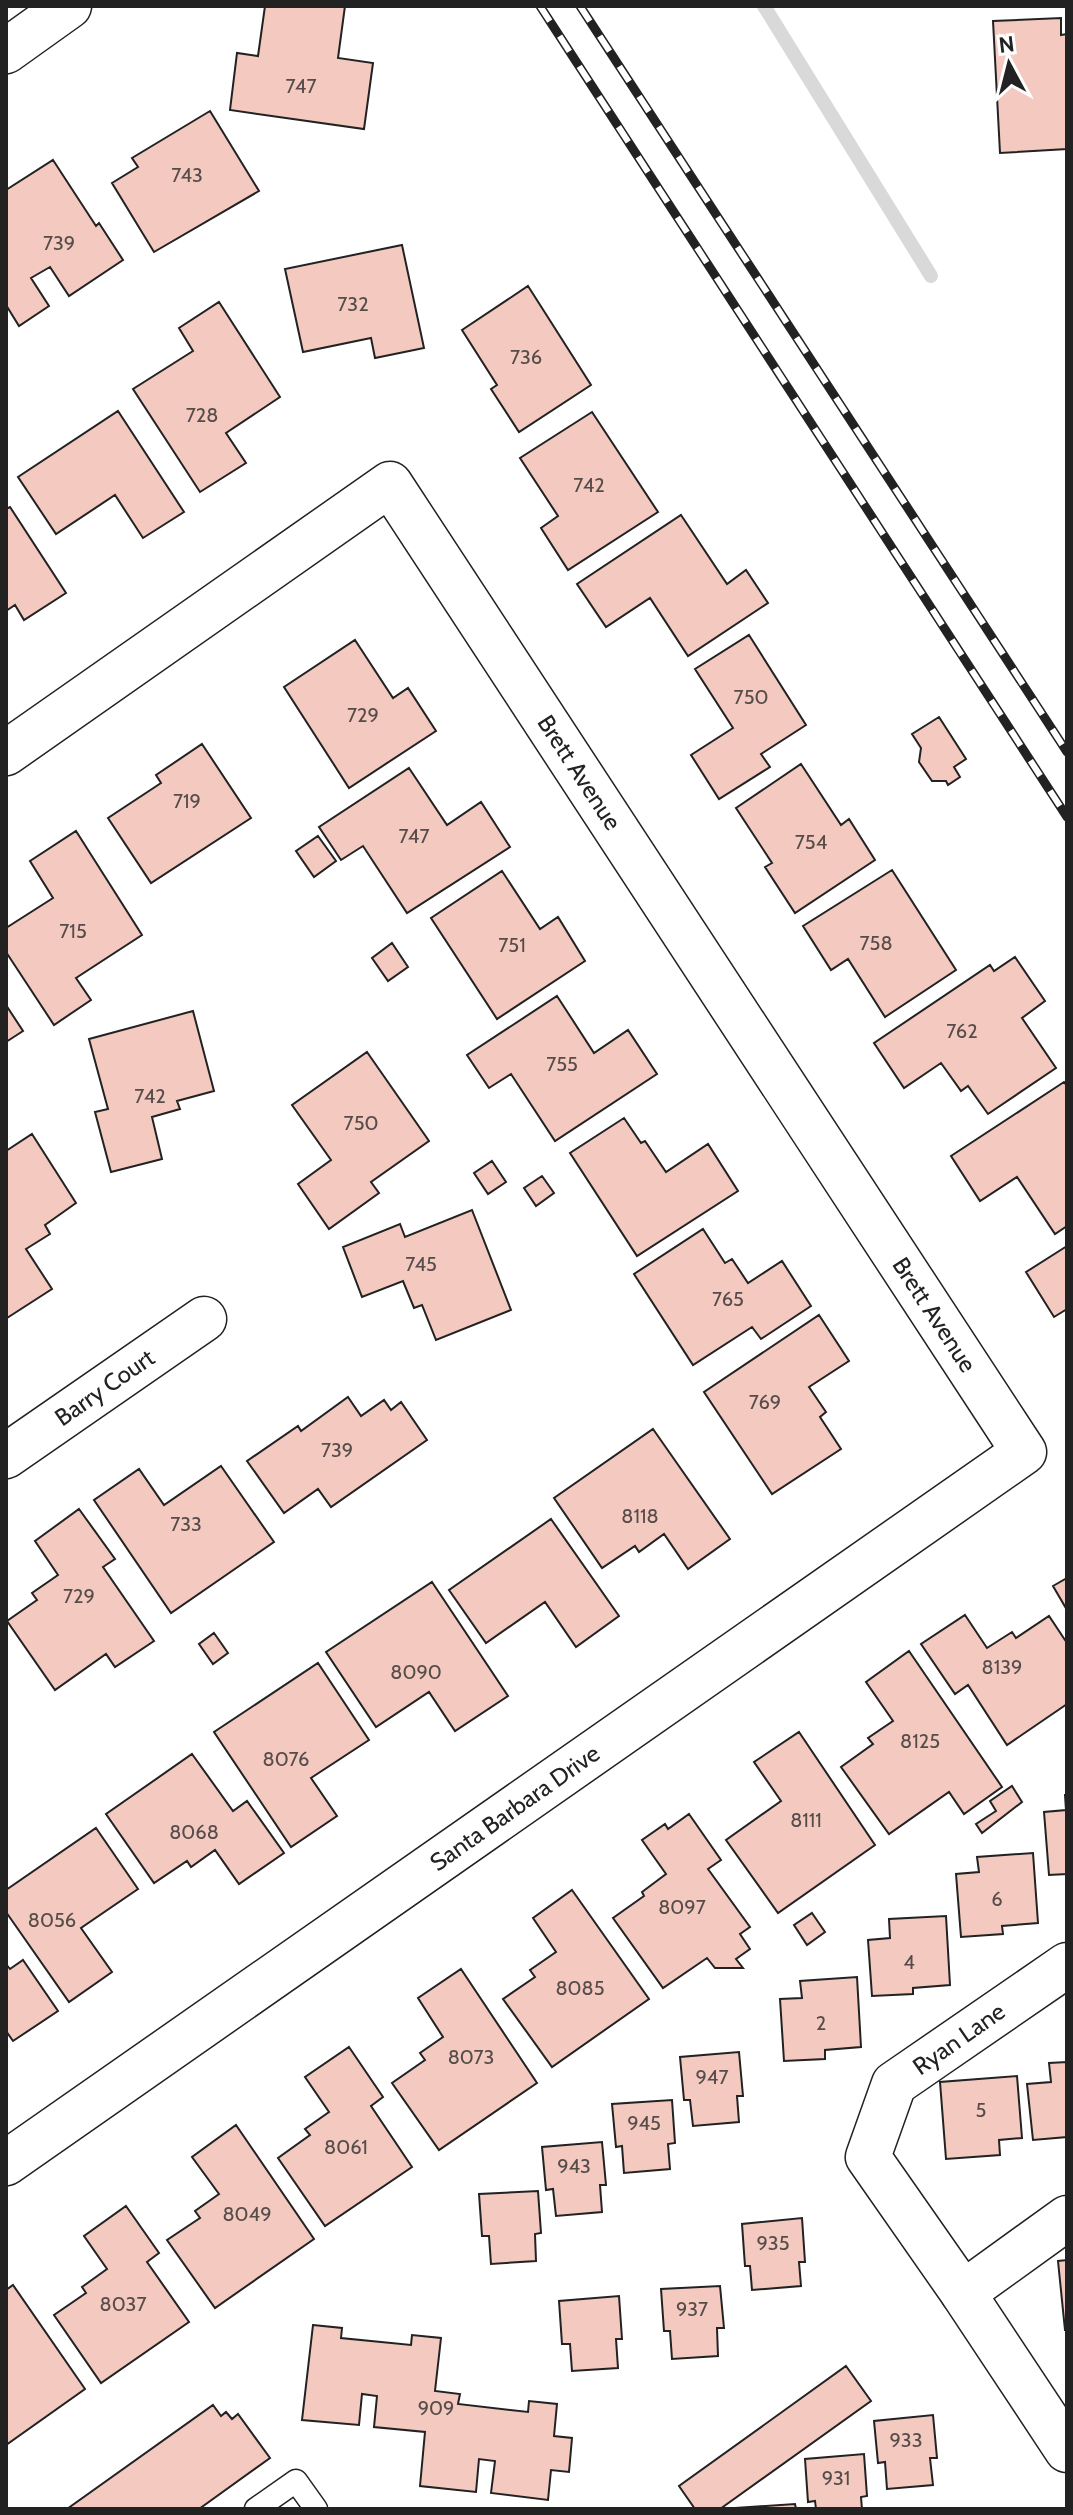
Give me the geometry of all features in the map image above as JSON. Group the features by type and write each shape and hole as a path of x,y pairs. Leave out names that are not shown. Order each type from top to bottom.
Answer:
{"street":[{"path":"6,51 69,6"},
{"name":"Brett Avenue","path":"6,753 390,484 1024,1452"},
{"name":"Barry Court","path":"6,1456 204,1319"},
{"name":"Santa Barbara Drive","path":"6,2163 1024,1452"},
{"name":"Ryan Lane","path":"1067,1965 894,2084 868,2157 1067,2450"},
{"path":"963,2293 1067,2218"}],"lane":[{"path":"256,2509 296,2481 316,2509"}],"building":[{"path":"265,6 345,6 338,58 373,63 364,129 230,110 237,53 258,56"},
{"path":"1061,18 1061,35 1067,34 1067,149 1000,153 993,21"},
{"path":"210,111 259,191 154,252 112,183 138,167 132,158"},
{"path":"53,160 96,226 99,223 123,260 69,296 50,267 31,278 49,306 19,326 6,305 6,190"},
{"path":"402,245 424,348 375,358 371,338 303,352 285,269"},
{"path":"528,286 591,385 519,432 491,389 497,385 462,330"},
{"path":"219,302 280,397 226,433 246,463 200,492 133,389 193,351 179,328"},
{"path":"118,411 184,512 143,538 115,495 56,534 18,477"},
{"path":"592,412 658,512 568,570 541,528 558,516 520,458"},
{"path":"10,507 66,593 24,620 15,605 6,611 6,509"},
{"path":"681,515 727,584 746,570 768,603 688,656 650,598 606,627 577,584"},
{"path":"749,635 806,725 761,754 770,767 719,799 691,755 733,728 695,669"},
{"path":"355,640 393,698 408,688 436,731 349,788 284,687"},
{"path":"939,717 966,759 954,767 960,777 948,785 946,781 932,781 919,762 921,748 912,734"},
{"path":"202,744 251,818 151,883 108,818 161,783 156,775"},
{"path":"801,764 841,825 849,819 875,860 795,913 765,867 772,863 736,808"},
{"path":"409,768 447,825 481,802 510,847 407,913 363,846 341,860 319,827"},
{"path":"76,831 142,935 76,978 91,1000 54,1025 6,952 6,928 53,898 30,861"},
{"path":"318,836 336,861 314,877 296,851"},
{"path":"892,870 956,970 885,1017 848,959 831,970 803,926"},
{"path":"502,871 540,929 558,917 585,961 497,1019 431,918"},
{"path":"392,943 408,967 388,981 372,958"},
{"path":"1015,957 1045,1001 1022,1018 1056,1068 988,1114 968,1086 961,1091 941,1063 904,1088 874,1043 990,965 994,971"},
{"path":"557,996 594,1053 628,1030 657,1074 555,1141 511,1074 489,1088 467,1055"},
{"path":"6,1005 23,1031 6,1042"},
{"path":"193,1011 214,1091 177,1101 180,1109 152,1117 162,1159 111,1172 95,1112 108,1109 89,1039"},
{"path":"367,1052 429,1141 371,1182 379,1193 329,1229 298,1184 331,1160 292,1105"},
{"path":"1064,1082 1067,1086 1067,1226 1055,1234 1017,1177 980,1201 951,1156"},
{"path":"624,1118 641,1143 645,1141 666,1172 708,1144 738,1191 637,1256 570,1153"},
{"path":"32,1134 76,1203 45,1225 50,1234 26,1249 52,1289 7,1318 6,1151"},
{"path":"492,1161 506,1182 488,1194 474,1173"},
{"path":"542,1176 554,1193 536,1206 524,1188"},
{"path":"472,1210 511,1310 436,1340 422,1305 414,1308 403,1281 362,1297 343,1247 400,1224 405,1237"},
{"path":"703,1229 725,1263 732,1259 748,1283 782,1261 811,1306 761,1339 752,1327 693,1365 634,1274"},
{"path":"1067,1246 1067,1309 1054,1317 1026,1272"},
{"path":"819,1315 849,1361 809,1387 826,1412 820,1417 841,1449 772,1494 704,1392"},
{"path":"348,1397 361,1416 384,1400 391,1410 401,1402 427,1440 331,1507 318,1489 284,1513 247,1461 298,1426 301,1431"},
{"path":"653,1429 730,1539 688,1569 664,1534 639,1552 635,1546 602,1568 554,1498"},
{"path":"221,1466 274,1542 171,1613 94,1500 139,1469 164,1505"},
{"path":"79,1509 115,1559 103,1567 154,1641 115,1667 106,1654 55,1690 7,1621 37,1600 32,1593 58,1575 35,1541"},
{"path":"551,1519 619,1616 576,1647 545,1602 486,1643 449,1590"},
{"path":"1067,1578 1067,1610 1053,1586"},
{"path":"432,1582 508,1696 455,1731 429,1692 376,1727 326,1652"},
{"path":"965,1615 987,1648 1012,1632 1016,1638 1049,1616 1067,1643 1067,1704 1007,1745 968,1685 955,1694 921,1644"},
{"path":"214,1633 228,1653 213,1664 199,1644"},
{"path":"909,1651 1002,1787 964,1814 949,1792 889,1834 841,1767 873,1744 868,1738 893,1721 866,1682"},
{"path":"318,1663 369,1740 311,1778 337,1816 291,1847 214,1732"},
{"path":"799,1732 875,1845 778,1913 726,1840 781,1801 754,1762"},
{"path":"192,1754 233,1811 247,1801 284,1853 239,1884 215,1850 191,1867 187,1861 154,1883 106,1814"},
{"path":"1012,1786 1022,1802 982,1833 976,1824 996,1811 990,1801"},
{"path":"1067,1795 1067,1874 1049,1875 1044,1812 1066,1810"},
{"path":"689,1814 721,1860 708,1869 750,1927 740,1934 750,1949 736,1959 743,1968 715,1968 707,1958 663,1988 613,1918 644,1896 642,1892 666,1874 642,1840 665,1824 668,1829"},
{"path":"96,1828 138,1889 81,1928 112,1972 69,2002 6,1912 6,1890"},
{"path":"1033,1853 1038,1923 1002,1926 1003,1934 961,1937 956,1874 979,1872 977,1857"},
{"path":"572,1890 649,1999 552,2067 503,1999 535,1977 530,1970 556,1952 533,1918"},
{"path":"812,1913 825,1932 807,1945 794,1925"},
{"path":"946,1916 950,1985 913,1988 913,1994 872,1996 868,1940 890,1938 889,1919"},
{"path":"23,1960 58,2011 13,2041 6,2031 6,1964 10,1969"},
{"path":"461,1969 537,2083 439,2150 392,2083 425,2060 420,2053 443,2037 418,1998"},
{"path":"857,1977 861,2047 825,2050 825,2059 784,2061 780,1999 802,1998 800,1981"},
{"path":"349,2047 383,2097 371,2106 412,2167 325,2226 278,2158 310,2135 305,2129 329,2112 305,2077"},
{"path":"739,2052 743,2096 737,2096 739,2122 693,2126 690,2100 684,2100 680,2057"},
{"path":"1067,2062 1067,2137 1033,2140 1027,2084 1051,2082 1049,2063"},
{"path":"1017,2076 1022,2138 999,2140 1000,2155 946,2159 940,2082"},
{"path":"672,2100 675,2143 668,2144 670,2169 624,2173 622,2146 616,2147 612,2104"},
{"path":"236,2125 314,2239 215,2308 167,2240 200,2218 195,2211 219,2194 192,2157"},
{"path":"602,2142 606,2185 600,2185 602,2212 556,2216 553,2189 546,2190 542,2147"},
{"path":"538,2191 541,2233 535,2234 536,2261 491,2264 489,2236 482,2236 479,2194"},
{"path":"126,2206 159,2253 147,2262 189,2322 101,2383 54,2315 86,2293 82,2287 107,2269 84,2236"},
{"path":"802,2218 805,2262 799,2262 801,2286 752,2290 750,2266 745,2266 742,2224"},
{"path":"1067,2260 1067,2330 1065,2330 1058,2261"},
{"path":"13,2285 85,2389 6,2445 6,2290"},
{"path":"720,2286 724,2328 717,2328 718,2356 672,2359 670,2331 664,2331 661,2289"},
{"path":"619,2296 622,2339 616,2339 618,2368 572,2371 570,2344 562,2344 559,2301"},
{"path":"313,2325 342,2328 341,2338 411,2345 412,2335 441,2338 435,2391 460,2394 458,2404 528,2412 529,2401 557,2404 554,2436 572,2438 569,2472 551,2470 548,2500 491,2493 495,2461 479,2459 476,2492 420,2486 425,2432 374,2427 377,2396 362,2394 359,2425 302,2420"},
{"path":"846,2366 871,2401 720,2509 695,2509 679,2486"},
{"path":"213,2405 221,2416 226,2412 232,2419 238,2414 270,2458 199,2509 67,2509"},
{"path":"933,2415 937,2458 930,2458 933,2485 887,2489 885,2462 878,2463 874,2421"},
{"path":"864,2454 867,2496 861,2497 862,2509 816,2509 815,2501 808,2502 805,2459"},
{"path":"795,2504 796,2509 736,2509 736,2508"}],"waterway":[{"path":"764,6 931,276"}],"railway":[{"path":"540,6 1067,817"},
{"path":"580,6 1067,752"}]}
